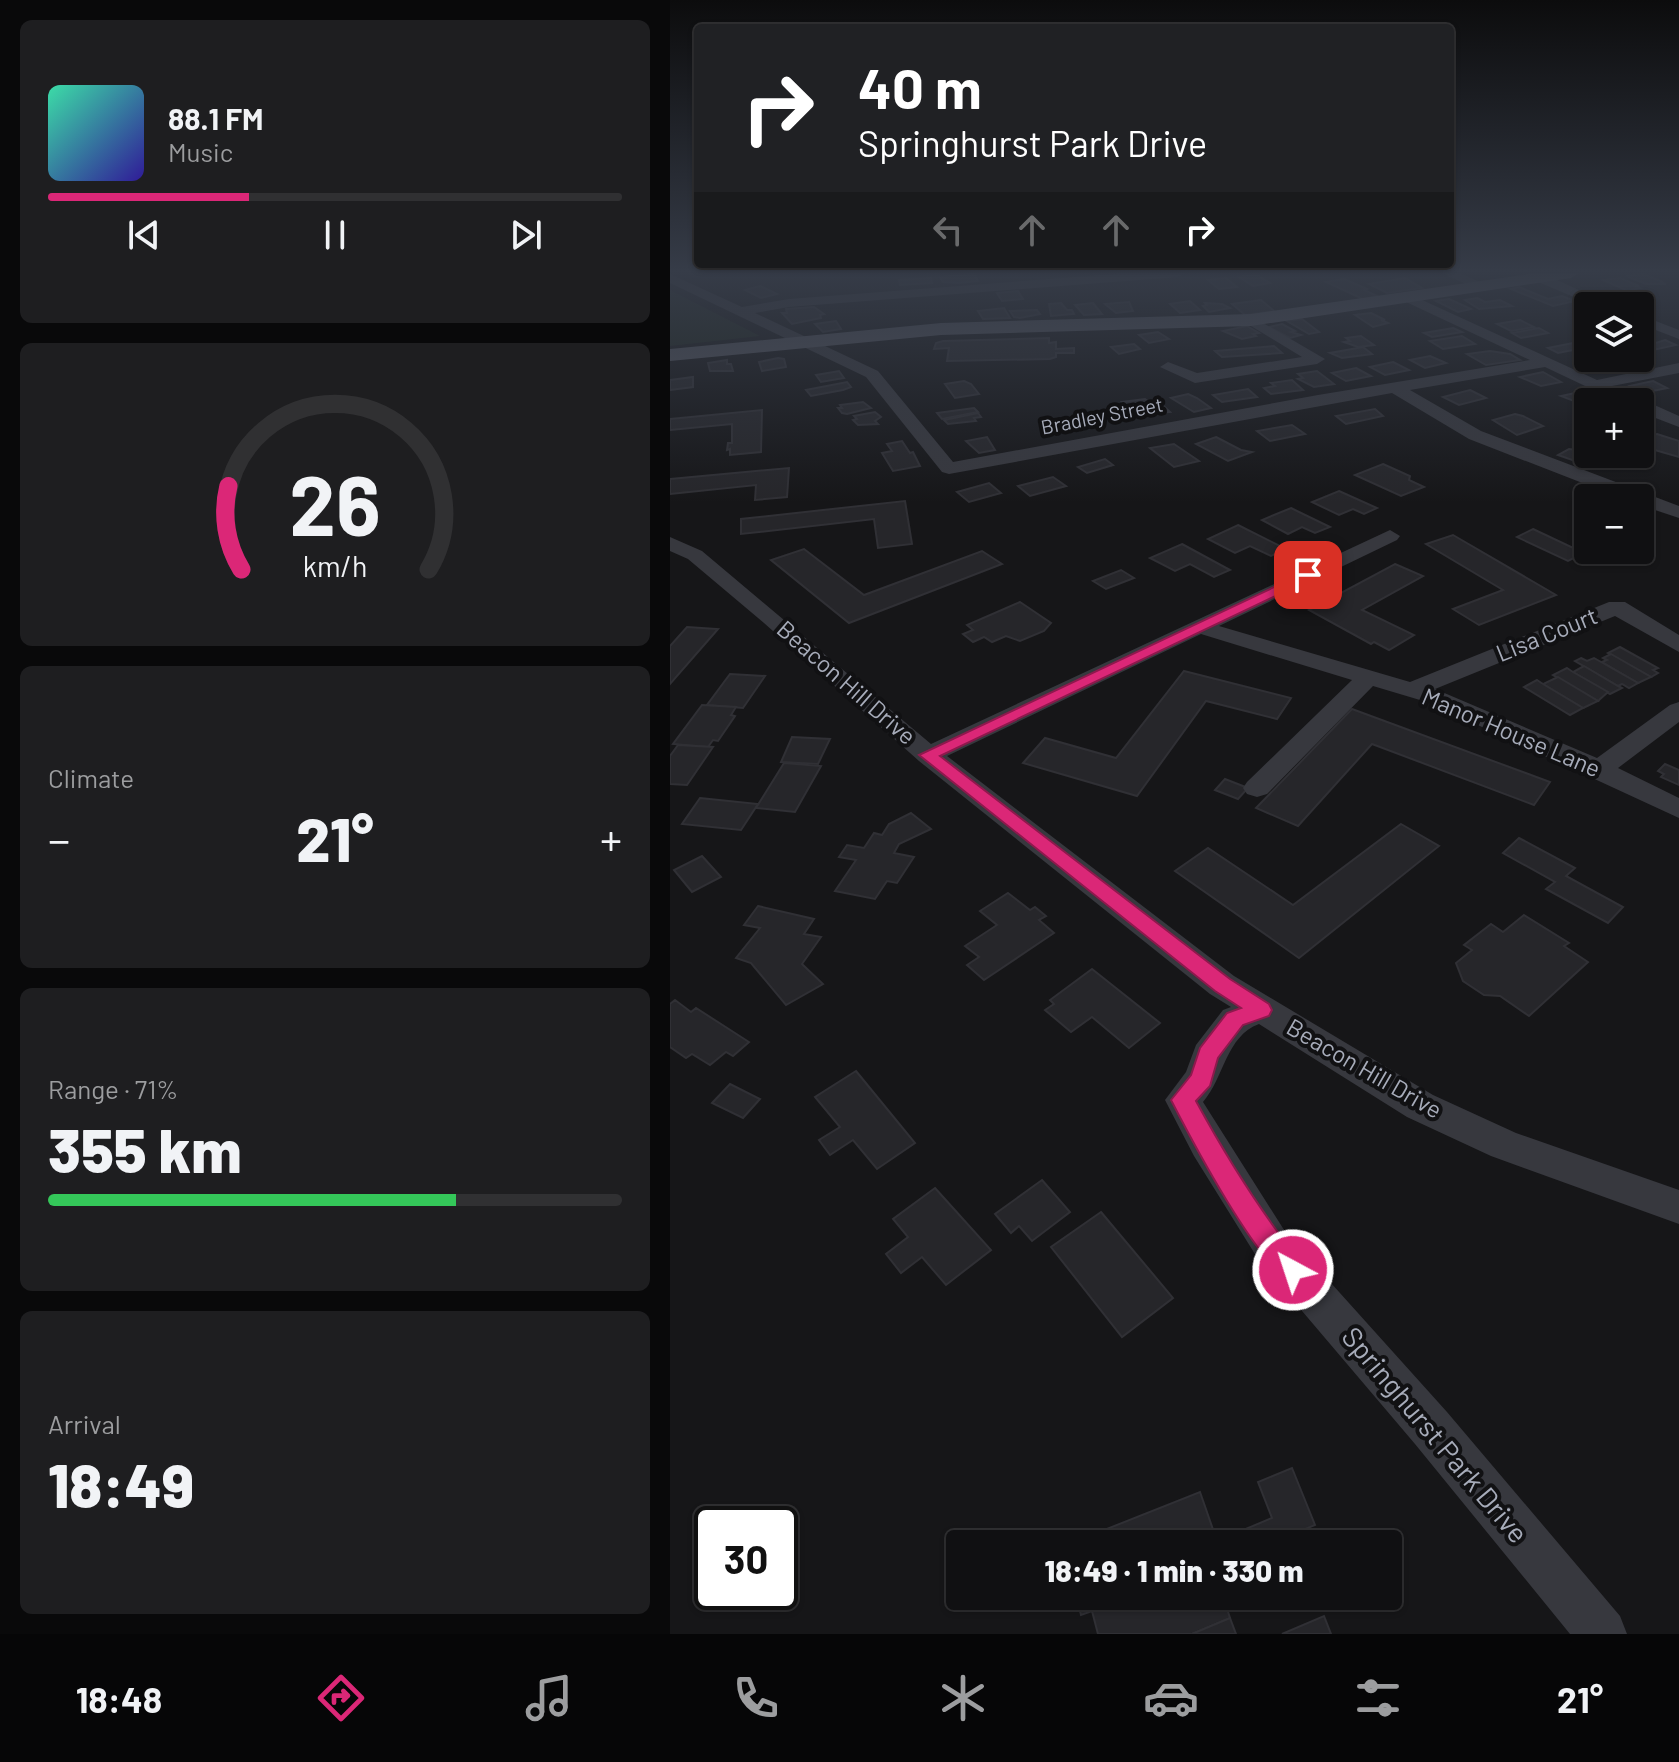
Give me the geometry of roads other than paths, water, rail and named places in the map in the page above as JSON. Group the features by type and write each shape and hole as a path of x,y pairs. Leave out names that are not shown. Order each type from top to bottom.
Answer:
{"main road":[{"path":"670,355 724,349"}],"street":[{"name":"Bradley Street","path":"824,349 872,374 949,468 1548,362"},
{"path":"1168,367 1195,378 1317,359 1301,349"},
{"path":"1520,349 1602,388"},
{"path":"1595,385 1679,368"},
{"path":"1394,387 1475,435 1603,484"},
{"path":"1654,412 1679,422"},
{"path":"1654,503 1679,512"},
{"path":"928,755 1390,536"},
{"name":"Beacon Hill Drive","path":"670,543 695,555 928,755 1222,985 1420,1106 1504,1145 1679,1207"},
{"name":"Lisa Court","path":"1409,691 1617,607 1679,645"},
{"name":"Manor House Lane","path":"1200,627 1439,698 1599,769 1679,809"},
{"path":"1257,788 1369,677"},
{"path":"1599,769 1679,710"},
{"name":"Springhurst Park Drive","path":"1261,1010 1235,1019 1208,1055 1202,1079 1183,1100 1207,1145 1272,1246 1442,1440 1602,1634"}]}
